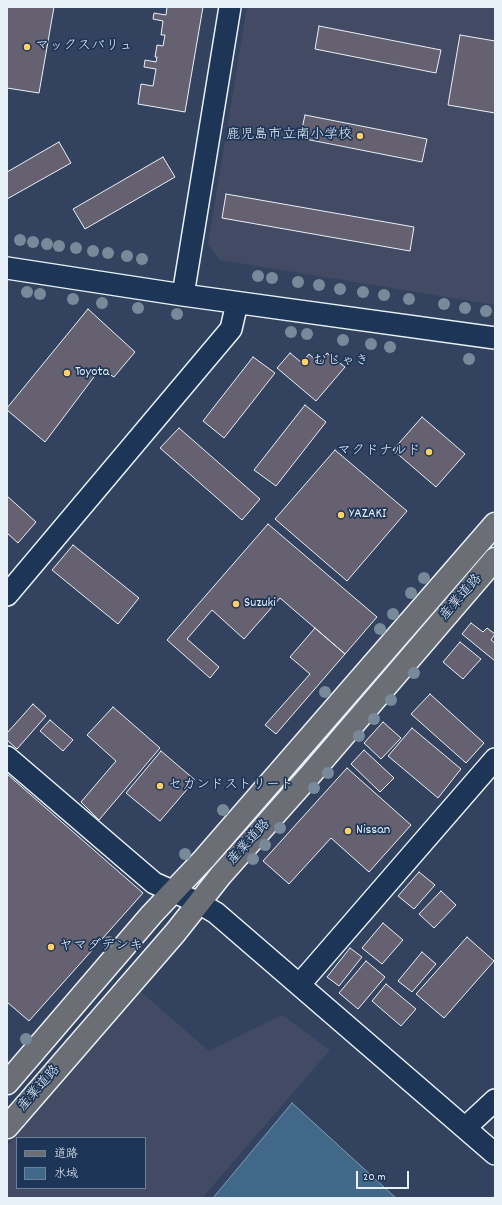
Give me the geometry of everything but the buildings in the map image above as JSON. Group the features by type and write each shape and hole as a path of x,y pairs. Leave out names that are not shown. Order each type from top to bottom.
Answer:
{"main road":[{"name":"産業道路","path":"7,1083 173,892 219,842 495,524"},
{"name":"産業道路","path":"7,1127 165,944 221,875 316,769 495,559"}],"street":[{"path":"183,295 230,7"},
{"path":"7,268 183,295 495,338"},
{"path":"7,594 231,329 237,302"},
{"path":"7,757 154,883 199,903 216,913 495,1154"},
{"path":"300,984 495,759"},
{"path":"464,1128 495,1100"}],"shaded area":[{"name":"鹿児島市立南小学校","path":"247,7 495,7 495,305 220,260 208,244"},
{"path":"140,991 209,1051 282,1015 330,1050 202,1198 7,1198 7,1146"}],"water":[{"path":"292,1103 396,1198 213,1198"}],"place":[{"name":"マックスバリュ","path":"27,47"},
{"name":"鹿児島市立南小学校","path":"360,136"},
{"name":"むじゃき","path":"305,362"},
{"name":"Toyota","path":"67,373"},
{"name":"マクドナルド","path":"429,452"},
{"name":"YAZAKI","path":"341,515"},
{"name":"Suzuki","path":"236,604"},
{"name":"セカンドストリート","path":"160,786"},
{"name":"Nissan","path":"348,831"},
{"name":"ヤマダデンキ","path":"51,947"}]}
